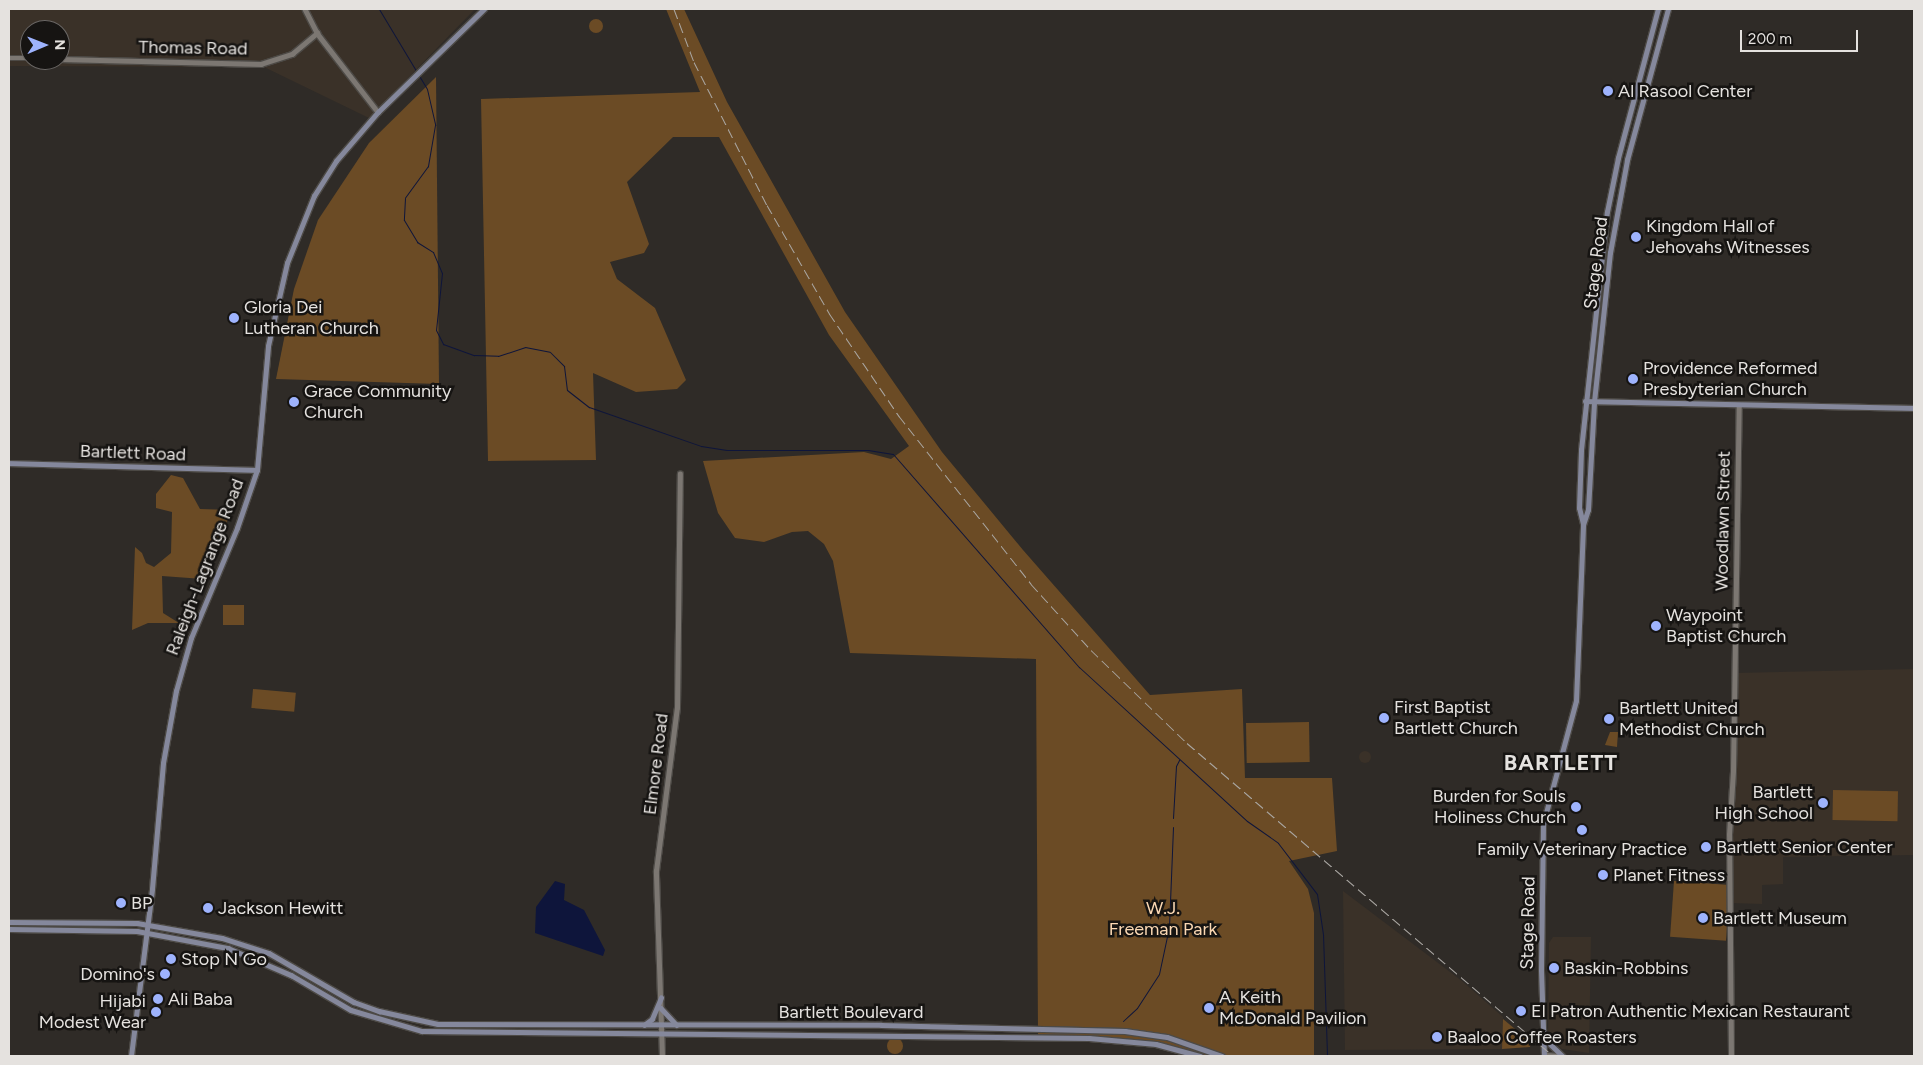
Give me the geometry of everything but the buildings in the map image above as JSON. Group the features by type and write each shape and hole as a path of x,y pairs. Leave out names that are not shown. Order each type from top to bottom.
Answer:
{"main road":[{"name":"Raleigh-Lagrange Road","path":"131,1056 148,925 163,763 179,678 191,638 237,528 257,470 268,346 287,263 314,196 336,162 378,112 484,9"},
{"name":"Stage Road","path":"1544,1056 1542,1035 1543,824 1576,701 1583,525 1579,508 1585,401 1607,212 1618,158 1658,9"},
{"name":"Stage Road","path":"1583,525 1588,510 1594,402 1616,213 1668,9"},
{"path":"1585,401 1739,406 1914,408"},
{"name":"Bartlett Road","path":"9,463 257,470"},
{"name":"Bartlett Boulevard","path":"9,922 148,925 212,936 250,945 269,953 354,1002 418,1022 475,1026 882,1025 1126,1030 1168,1037 1222,1056"},
{"name":"Bartlett Boulevard","path":"9,929 147,933 210,944 249,955 351,1010 376,1020 445,1033 661,1035 887,1034 1088,1038 1129,1040 1200,1056"},
{"path":"182,938 183,931"},
{"path":"210,944 212,936"},
{"path":"643,1026 652,1020 661,998"},
{"path":"661,1008 678,1026"},
{"path":"445,1024 445,1033"},
{"path":"568,1025 568,1034"},
{"path":"1542,1035 1564,1056"}],"street":[{"path":"304,9 317,33 378,112"},
{"name":"Thomas Road","path":"70,59 261,64 292,54 317,33"},
{"name":"Woodlawn Street","path":"1731,1056 1729,835 1733,771 1739,406"},
{"name":"Elmore Road","path":"662,1056 656,871 677,708 680,474"},
{"path":"1544,1056 1557,1056"}],"shaded area":[{"path":"9,9 475,9 369,118 264,67 70,66 70,20 20,20 20,66 9,66"},
{"name":"Bartlett High School","path":"1914,669 1914,855 1783,857 1783,884 1762,885 1762,904 1730,903 1729,835 1735,673"},
{"path":"1363,751 1367,751 1371,757 1367,763 1363,763 1359,759 1359,755"},
{"path":"555,881 565,884 564,900 584,910 605,950 603,956 535,933 536,907"},
{"path":"1343,891 1462,981 1503,1017 1502,1049 1345,1050"},
{"path":"1553,937 1591,937 1589,1053 1562,1049 1548,1037 1549,943"}],"green space":[{"name":"W.J. Freeman Park","path":"666,9 684,9 727,102 845,312 942,452 1023,550 1150,695 1242,689 1245,778 1332,778 1337,851 1289,861 1308,889 1314,913 1314,1056 1200,1056 1156,1044 1038,1037 1036,659 850,653 833,561 824,544 808,531 792,532 764,542 735,538 718,513 703,461 864,452 891,459 909,446 829,335 719,137 673,137 627,182 649,244 644,253 610,262 617,279 655,308 686,380 677,389 636,392 593,373 596,460 488,461 481,99 700,92"},
{"path":"596,19 601,21 603,26 601,31 596,33 591,31 589,26 591,21"},
{"path":"436,77 439,384 276,379 294,289 318,220 369,143"},
{"path":"171,475 183,478 200,509 232,510 203,579 162,576 163,613 179,623 148,623 132,630 135,547 142,553 146,563 154,567 171,553 172,512 156,508 156,494"},
{"path":"223,605 244,605 244,625 223,625"},
{"path":"253,689 296,693 294,712 251,708"},
{"path":"1309,722 1310,762 1247,763 1246,723"},
{"path":"1610,732 1618,732 1617,747 1605,745"},
{"path":"1833,790 1898,791 1897,821 1832,820"},
{"path":"1674,881 1730,885 1726,941 1670,937"},
{"path":"1503,1019 1531,1042 1530,1047 1502,1049"},
{"path":"895,1038 901,1040 903,1046 901,1052 895,1054 889,1052 887,1046 889,1040"}],"waterway":[{"path":"379,9 427,89 435,125 428,166 405,198 404,220 417,242 433,252 442,273 436,330 443,344 474,355 498,356 525,347 550,352 564,366 567,390 589,407 701,446 727,450 868,450 893,454 1079,667 1247,821 1278,843 1317,894 1323,934 1327,1056"},
{"path":"1173,818 1176,766 1179,760"},
{"path":"1123,1021 1137,1008 1159,974 1169,927 1173,827"}],"railway":[{"path":"674,9 694,62 767,205 829,313 899,416 1031,584 1091,650 1187,743 1553,1056"}],"place":[{"name":"Al Rasool Center","path":"1608,91"},
{"name":"Kingdom Hall of Jehovahs Witnesses","path":"1636,237"},
{"name":"Gloria Dei Lutheran Church","path":"234,318"},
{"name":"Providence Reformed Presbyterian Church","path":"1633,379"},
{"name":"Grace Community Church","path":"294,402"},
{"name":"Waypoint Baptist Church","path":"1656,626"},
{"name":"First Baptist Bartlett Church","path":"1384,718"},
{"name":"Bartlett United Methodist Church","path":"1609,719"},
{"name":"Bartlett High School","path":"1823,803"},
{"name":"Burden for Souls Holiness Church","path":"1576,807"},
{"name":"Family Veterinary Practice","path":"1582,830"},
{"name":"Bartlett Senior Center","path":"1706,847"},
{"name":"Planet Fitness","path":"1603,875"},
{"name":"BP","path":"121,903"},
{"name":"Jackson Hewitt","path":"208,908"},
{"name":"Bartlett Museum","path":"1703,918"},
{"name":"Stop N Go","path":"171,959"},
{"name":"Baskin-Robbins","path":"1554,968"},
{"name":"Domino's","path":"165,974"},
{"name":"Ali Baba","path":"158,999"},
{"name":"A. Keith McDonald Pavilion","path":"1209,1008"},
{"name":"El Patron Authentic Mexican Restaurant","path":"1521,1011"},
{"name":"Hijabi Modest Wear","path":"156,1012"},
{"name":"Baaloo Coffee Roasters","path":"1437,1037"}],"district":[{"name":"BARTLETT","path":"1561,763"}]}
